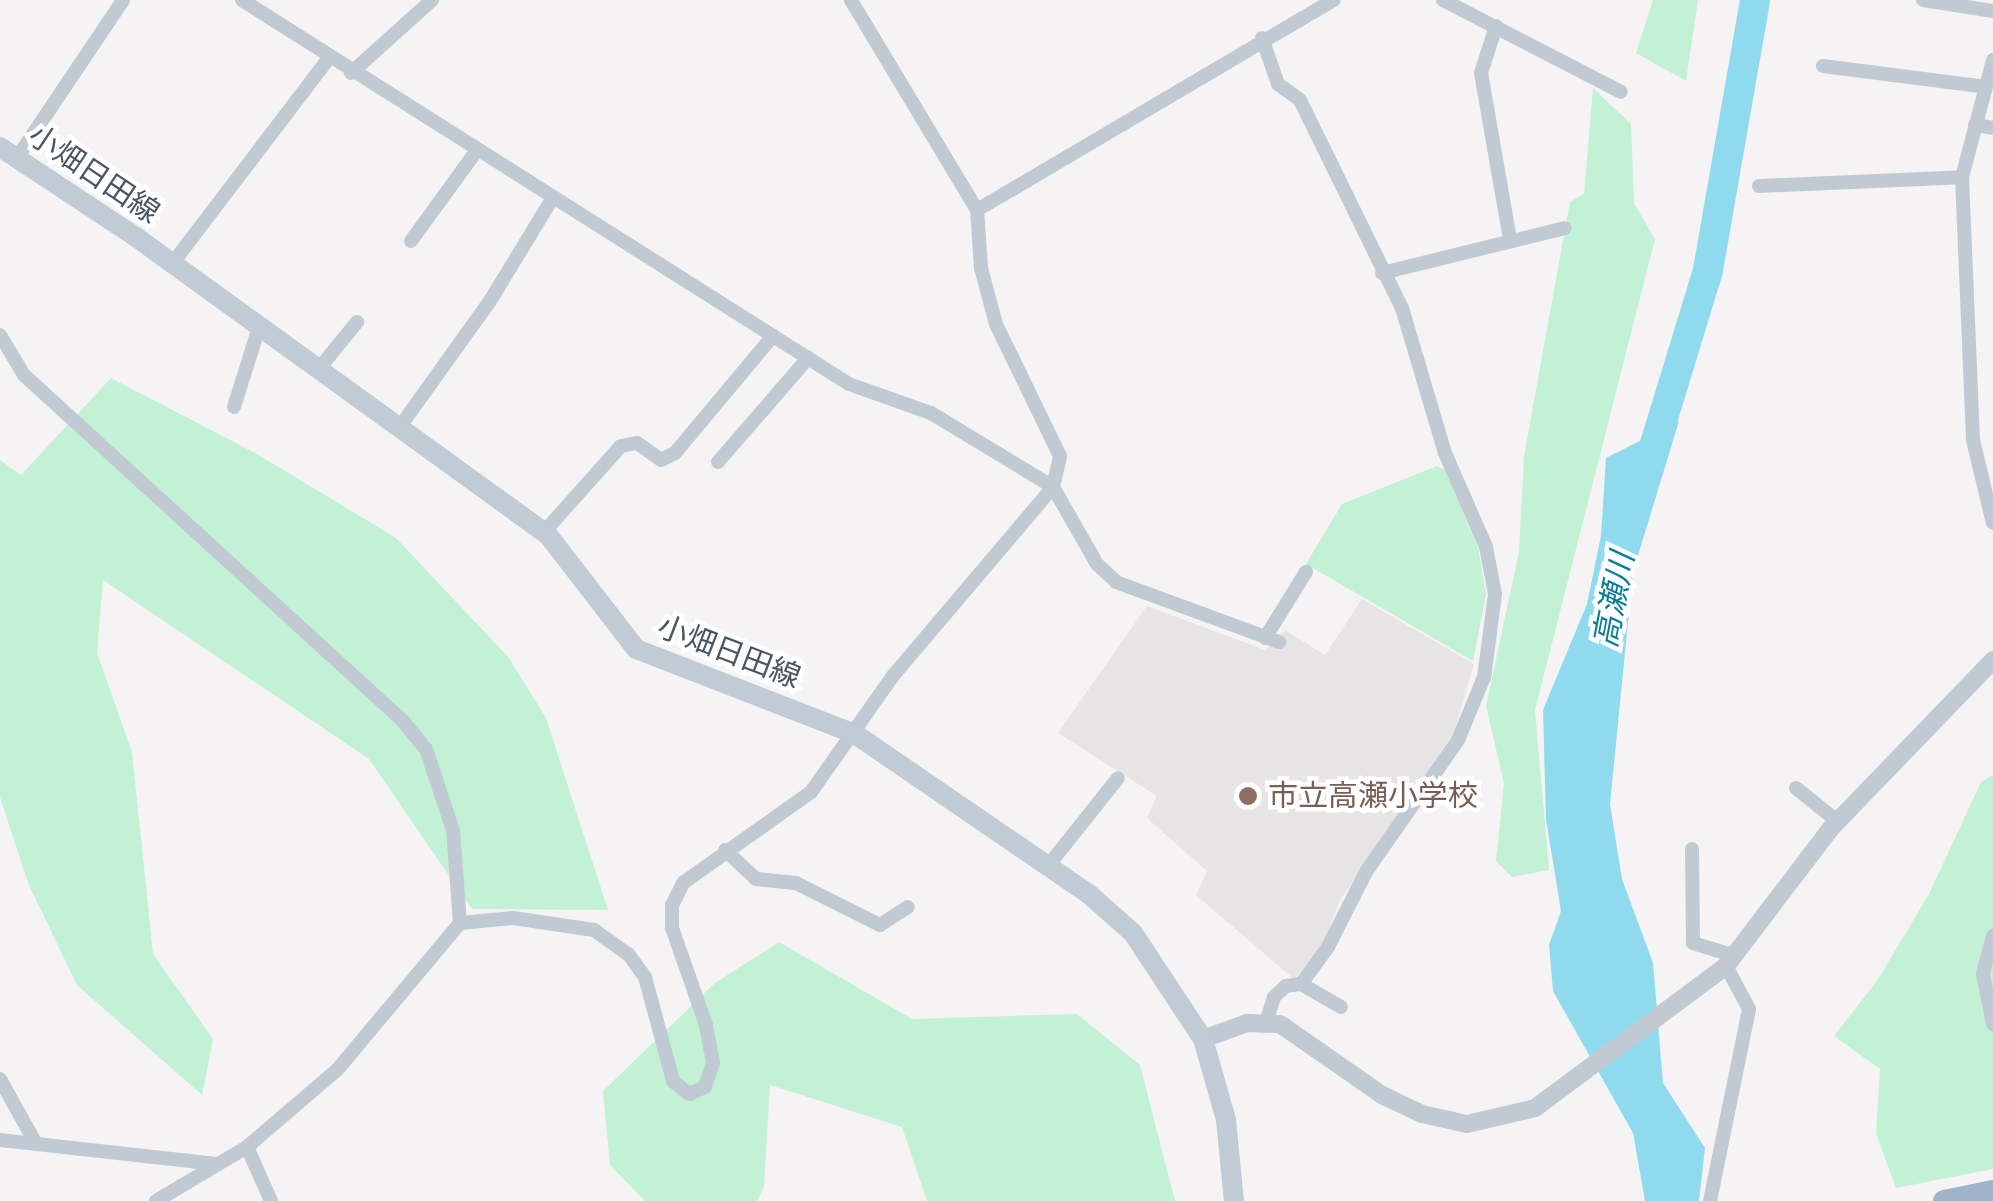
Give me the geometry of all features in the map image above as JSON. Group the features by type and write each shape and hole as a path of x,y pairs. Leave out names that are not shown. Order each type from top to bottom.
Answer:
{"highway":[{"path":"1955,1200 1993,1191"}],"main road":[{"name":"小畑日田線","path":"6,155 172,264 544,532 636,649 855,734 1048,866 1133,932 1203,1039 1226,1120 1234,1201"}],"street":[{"path":"6,155 123,0"},
{"path":"242,0 328,58 849,384 931,413 1053,488 1097,564 1116,582 1272,640 1306,572"},
{"path":"351,72 432,0"},
{"path":"460,923 556,921 594,930 630,956 657,1006 663,1062 689,1094 705,1087 714,1062 672,928 672,905 683,883 811,792 892,677 1053,488 1060,456 996,324 981,268 977,210 850,0"},
{"path":"977,210 1262,38 1301,7 1334,0"},
{"path":"1443,0 1622,92"},
{"path":"1923,0 1993,11"},
{"path":"1496,26 1481,74 1510,238"},
{"path":"1262,38 1278,84 1300,100 1402,308 1445,453 1481,532 1495,594 1484,677 1458,740 1366,872 1328,948 1300,984 1274,997 1266,1023"},
{"path":"172,264 328,58"},
{"path":"1993,60 1962,177 1972,440 1993,522"},
{"path":"1823,66 1986,86"},
{"path":"1975,124 1993,128"},
{"path":"412,241 476,150"},
{"path":"1759,186 1962,177"},
{"path":"398,428 490,301 552,199"},
{"path":"1382,273 1510,238 1566,228"},
{"path":"318,370 358,322"},
{"path":"234,406 259,327"},
{"path":"0,335 24,375 426,749 453,830 460,923 338,1069 246,1146 156,1201"},
{"path":"544,532 621,446 637,443 669,458 773,336"},
{"path":"718,462 808,358"},
{"path":"1203,1039 1266,1023 1280,1024 1382,1095 1422,1114 1467,1124 1500,1121 1536,1108 1692,997 1730,961 1838,821 1993,660"},
{"path":"1048,866 1118,778"},
{"path":"1796,788 1838,821"},
{"path":"1692,849 1693,943 1730,961 1748,1009 1710,1201"},
{"path":"725,850 756,878 796,883 880,925 908,908"},
{"path":"1993,936 1983,974 1993,1024"},
{"path":"1300,984 1341,1007"},
{"path":"0,1079 36,1144"},
{"path":"0,1140 217,1164"},
{"path":"246,1146 270,1201"}],"shaded area":[{"path":"1362,599 1474,664 1454,732 1340,900 1322,947 1294,979 1196,895 1207,871 1147,818 1157,796 1058,733 1147,606 1265,650 1285,630 1325,655"}],"green space":[{"path":"1653,0 1698,0 1686,81 1636,53"},
{"path":"1593,88 1631,124 1634,203 1655,239 1535,710 1549,870 1512,877 1496,861 1504,783 1486,706 1519,552 1524,456 1570,202 1584,194"},
{"path":"111,378 257,454 396,538 509,658 546,718 608,910 472,909 369,759 103,580 97,653 132,752 153,954 213,1039 202,1095 77,985 28,883 0,797 0,460 21,475"},
{"path":"1437,466 1445,470 1478,548 1486,594 1473,661 1306,564 1342,504"},
{"path":"1993,775 1993,1169 1896,1188 1876,1133 1880,1069 1834,1036 1877,981 1929,894 1981,782"},
{"path":"779,942 912,1019 1077,1014 1140,1065 1175,1201 927,1201 902,1127 770,1085 764,1187 757,1201 645,1201 610,1165 603,1091 715,983"}],"water":[{"path":"1679,421 1633,572 1610,804 1622,879 1653,963 1663,1083 1705,1148 1699,1201 1645,1201 1633,1133 1553,991 1549,945 1561,911 1546,819 1543,710 1587,604 1601,536 1606,458"}],"waterway":[{"name":"高瀬川","path":"1647,470 1708,270 1755,0"}],"place":[{"name":"市立高瀬小学校","path":"1248,796"}]}
